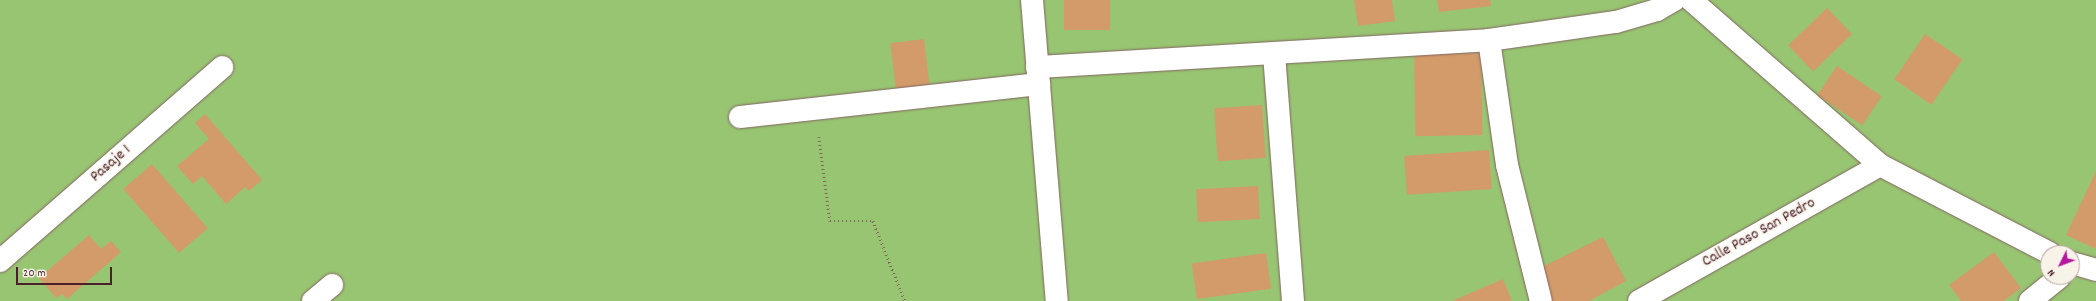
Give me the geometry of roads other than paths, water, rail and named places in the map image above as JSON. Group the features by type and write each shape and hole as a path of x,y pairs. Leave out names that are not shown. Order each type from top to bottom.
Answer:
{"street":[{"path":"1032,0 1057,301"},
{"path":"740,117 1038,75 1274,54 1489,40 1616,22 1657,10 1674,0"},
{"path":"1691,0 1880,165 2040,248"},
{"path":"1489,40 1507,166 1541,301"},
{"path":"1274,54 1293,301"},
{"name":"Pasaje 1","path":"0,262 222,67"},
{"name":"Calle Paso San Pedro","path":"1639,301 1880,165"},
{"path":"313,301 332,284"},
{"path":"2030,301 2052,285"}]}
